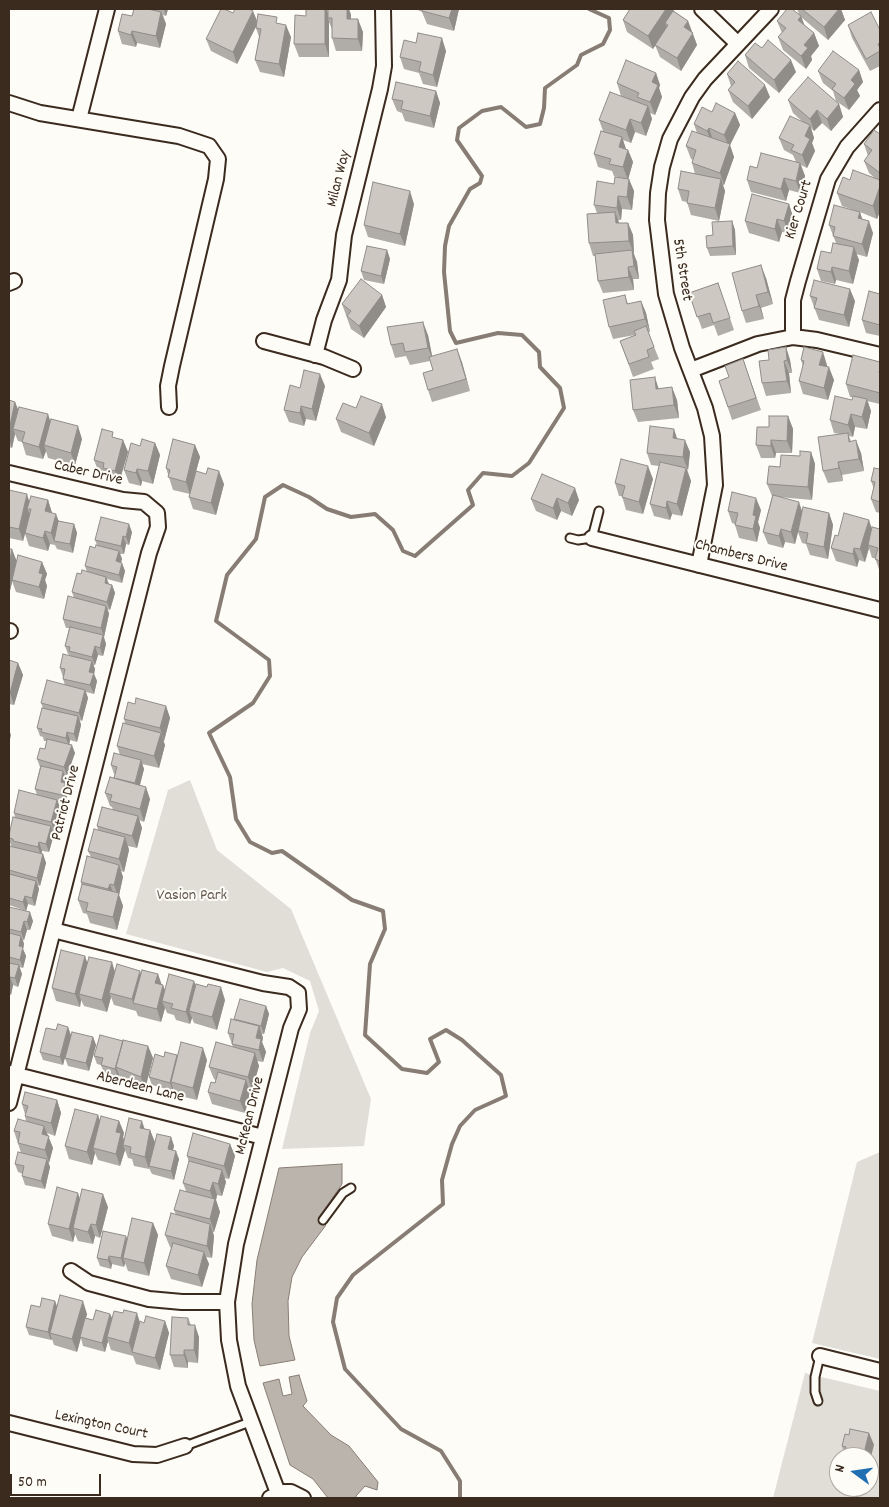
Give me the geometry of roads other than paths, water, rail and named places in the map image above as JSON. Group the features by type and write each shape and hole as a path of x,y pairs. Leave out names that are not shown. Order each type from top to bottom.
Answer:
{"street":[{"path":"79,119 106,9"},
{"name":"Milan Way","path":"315,355 324,320 339,280 344,235 380,89 384,66 383,9"},
{"path":"702,9 738,44"},
{"name":"5th Street","path":"699,565 711,514 715,460 712,436 705,408 682,348 666,294 657,220 658,193 668,148 681,115 705,79 771,9"},
{"path":"9,103 40,112 179,136 209,146 218,159 216,178 171,373 169,407"},
{"name":"Kier Court","path":"793,337 793,300 828,179 847,147 880,110"},
{"path":"691,370 758,344 793,337 817,340 880,355"},
{"path":"264,341 315,355 353,369"},
{"name":"Caber Drive","path":"9,472 123,500 144,502 156,513"},
{"name":"Patriot Drive","path":"9,1103 12,1074 53,930 149,553 158,527 156,513"},
{"name":"Chambers Drive","path":"592,538 880,610"},
{"name":"McKean Drive","path":"53,930 262,983 289,987 298,994 299,1009 291,1028 263,1137 233,1261 227,1302 232,1363 274,1496 291,1492 303,1498"},
{"name":"Aberdeen Lane","path":"12,1074 263,1137"},
{"path":"71,1271 79,1278 96,1285 149,1299 182,1302 227,1302"},
{"path":"820,1356 880,1371"},
{"name":"Lexington Court","path":"9,1423 133,1454 157,1455 185,1446"}],"lane":[{"path":"570,538 578,540 592,538 599,511"},
{"path":"322,1220 343,1193 351,1188"},
{"path":"818,1401 815,1392 815,1376 820,1356"},
{"path":"185,1446 250,1422"}],"waterway":[{"path":"460,1498 460,1481 441,1451 401,1429 345,1369 333,1322 337,1298 353,1275 443,1204 442,1180 452,1144 460,1126 475,1110 506,1096 501,1075 462,1040 446,1030 430,1039 439,1062 427,1073 402,1069 365,1035 370,964 385,929 383,911 352,900 282,851 272,853 250,842 236,819 230,777 209,733 253,703 270,676 269,660 216,621 227,575 256,539 265,497 283,485 309,497 327,509 351,517 375,514 393,530 403,551 415,556 473,505 468,490 483,473 512,476 529,463 564,408 560,388 540,367 539,352 522,335 498,333 456,343 450,331 444,272 445,246 449,226 470,189 480,183 482,176 457,140 459,128 482,111 501,107 526,127 540,124 544,108 545,88 577,65 581,55 603,44 610,30 609,18 589,9"}],"park label":[{"name":"Vasion Park","path":"192,897"}]}
